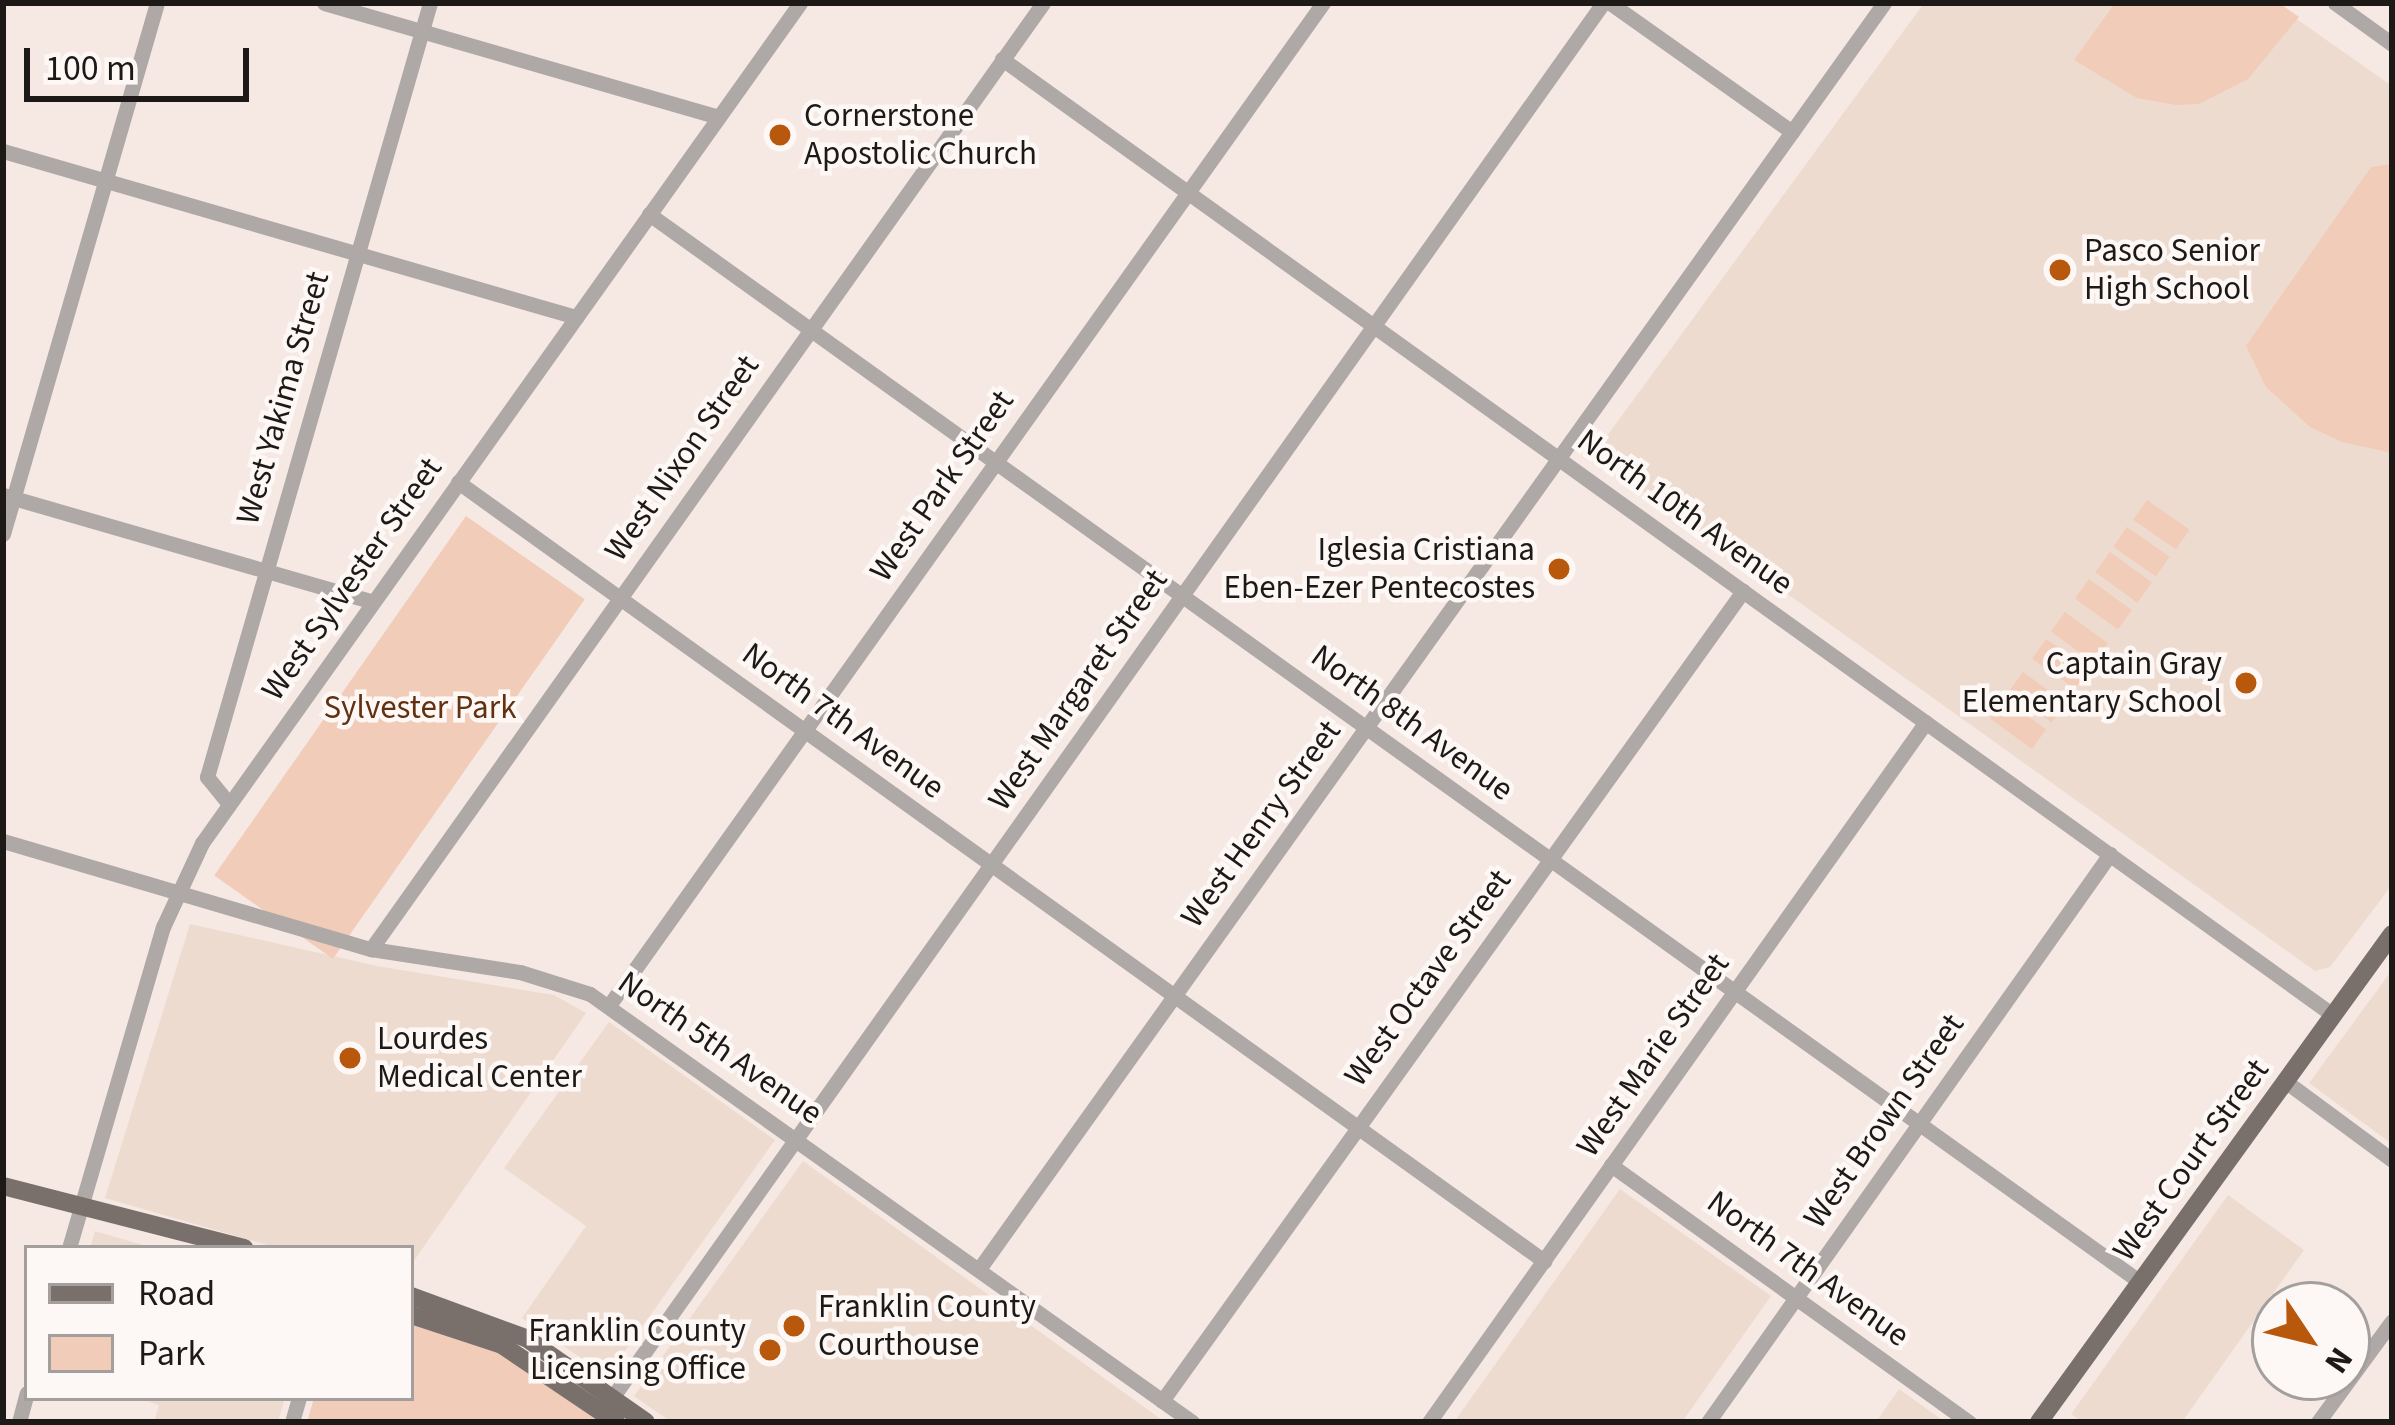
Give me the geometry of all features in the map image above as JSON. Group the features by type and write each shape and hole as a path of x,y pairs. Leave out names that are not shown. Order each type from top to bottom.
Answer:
{"main road":[{"name":"West Court Street","path":"2039,1422 2392,934"},
{"path":"3,1186 230,1245"},
{"path":"153,1228 183,1245"},
{"path":"414,1297 513,1330 610,1410"},
{"path":"414,1316 502,1345 610,1410 646,1422"}],"street":[{"path":"3,534 8,496 157,3"},
{"path":"324,3 718,117"},
{"name":"West Yakima Street","path":"229,804 207,777 430,3"},
{"name":"West Sylvester Street","path":"70,1245 176,892 229,804 800,3"},
{"name":"West Nixon Street","path":"371,949 1043,3"},
{"name":"West Park Street","path":"610,1004 1323,3"},
{"path":"1606,3 1792,132"},
{"name":"West Margaret Street","path":"610,1410 796,1138 1606,3"},
{"name":"West Henry Street","path":"979,1269 1884,3"},
{"path":"2347,6 2392,44"},
{"name":"North 10th Avenue","path":"1002,59 2333,1015"},
{"path":"3,151 576,316"},
{"name":"North 8th Avenue","path":"650,214 2140,1282"},
{"name":"North 7th Avenue","path":"458,482 1544,1261"},
{"path":"8,496 373,602"},
{"name":"West Octave Street","path":"1162,1401 1744,591"},
{"name":"West Marie Street","path":"1429,1422 1926,722"},
{"name":"North 5th Avenue","path":"3,841 371,949 520,972 610,1004 1192,1422"},
{"name":"West Brown Street","path":"1708,1422 2110,854"},
{"path":"2285,1082 2392,1160"},
{"name":"North 7th Avenue","path":"1612,1166 1969,1422"},
{"path":"2318,1422 2392,1321"}],"shaded area":[{"name":"Pasco Senior High School","path":"1924,3 2274,3 2392,86 2392,885 2330,967 2315,971 1593,455"},
{"name":"Lourdes Medical Center","path":"190,924 377,966 554,995 586,1013 414,1261 414,1245 268,1245 105,1198"},
{"path":"2392,970 2392,1144 2309,1083"},
{"path":"609,1022 775,1140 607,1376 522,1318 586,1226 504,1168"},
{"path":"803,1161 1165,1422 671,1422 634,1396"},
{"path":"1620,1189 1771,1296 1682,1422 1454,1422"},
{"path":"2228,1195 2304,1250 2282,1281 2251,1281 2251,1325 2182,1422 2082,1422 2071,1414"},
{"path":"95,1231 143,1245 91,1245"},
{"path":"1899,1389 1945,1422 1876,1422"},
{"path":"147,1401 284,1401 278,1422 154,1422 159,1405"}],"green space":[{"path":"2115,3 2279,3 2299,17 2248,79 2199,104 2176,105 2137,98 2074,60"},
{"path":"2392,164 2392,453 2342,442 2310,427 2266,387 2246,346 2371,167"},
{"path":"2147,500 2190,530 2176,549 2133,520"},
{"name":"Sylvester Park","path":"466,516 585,599 333,959 214,876"},
{"path":"2127,527 2170,557 2156,576 2113,547"},
{"path":"2110,552 2152,583 2137,603 2095,572"},
{"path":"2089,579 2132,610 2118,630 2075,598"},
{"path":"2065,612 2108,643 2094,663 2051,631"},
{"path":"2046,639 2089,669 2075,688 2032,659"},
{"path":"2023,672 2066,703 2052,723 2009,691"},
{"path":"2004,699 2046,730 2032,749 1990,718"},
{"path":"414,1324 501,1352 604,1422 307,1422 313,1401 414,1401"}],"place":[{"name":"Cornerstone Apostolic Church","path":"780,135"},
{"name":"Pasco Senior High School","path":"2060,270"},
{"name":"Iglesia Cristiana Eben-Ezer Pentecostes","path":"1559,569"},
{"name":"Captain Gray Elementary School","path":"2246,683"},
{"name":"Lourdes Medical Center","path":"350,1058"},
{"name":"Franklin County Courthouse","path":"794,1326"},
{"name":"Franklin County Licensing Office","path":"770,1350"}]}
